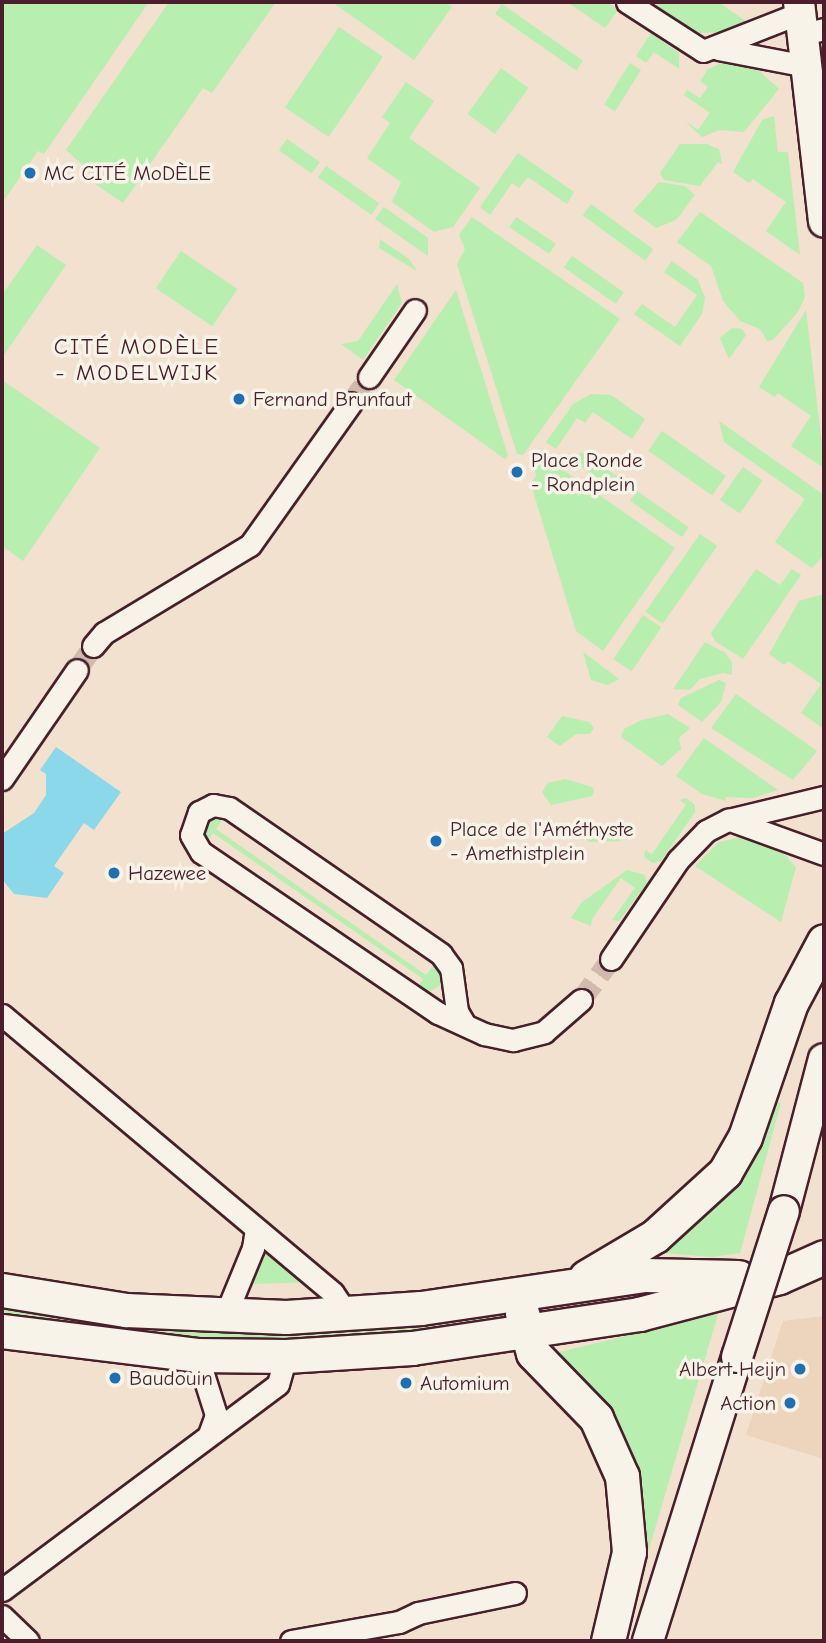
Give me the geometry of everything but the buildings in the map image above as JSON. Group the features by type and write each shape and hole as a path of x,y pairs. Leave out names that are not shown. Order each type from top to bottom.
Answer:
{"main road":[{"path":"807,19 806,66 824,222"},
{"path":"567,1287 655,1236 725,1172 746,1137 791,1003 824,941"},
{"path":"648,1641 784,1211 824,1059"},
{"path":"2,1331 197,1355 286,1356 526,1334 639,1314 779,1277 824,1257"},
{"path":"2,1290 125,1310 225,1317 348,1315 645,1275 824,1278"},
{"path":"518,1294 526,1334 537,1359 596,1418 622,1476 630,1537 608,1641"}],"street":[{"path":"627,2 692,47 703,51 718,49 807,19"},
{"path":"718,49 806,66"},
{"path":"369,377 415,310"},
{"path":"93,646 104,634 250,545 351,403"},
{"path":"2,779 77,670"},
{"path":"611,959 688,847 728,820 824,797"},
{"path":"465,1025 457,1011 450,968 441,954 229,808 213,805 195,816 191,835 201,852 410,998 465,1025 502,1040 525,1038 556,1025 581,1000"},
{"path":"728,820 824,854"},
{"path":"2,1015 333,1293 348,1315"},
{"path":"225,1317 253,1248 256,1229"},
{"path":"197,1355 216,1415 209,1434"},
{"path":"2,1590 278,1384 286,1356"},
{"path":"291,1641 399,1622 418,1613 515,1593"},
{"path":"2,1616 28,1641"}],"shaded area":[{"path":"824,1316 824,1459 746,1435 783,1321"}],"green space":[{"path":"2,2 149,2 44,154 38,151 2,203"},
{"path":"169,2 276,2 212,93 203,88 123,203 95,184 98,179 66,150"},
{"path":"332,2 445,2 452,7 414,60"},
{"path":"567,2 607,2 618,10 605,28"},
{"path":"658,2 718,2 747,22 728,32 700,33 655,7"},
{"path":"502,4 583,61 576,71 495,14"},
{"path":"339,27 383,57 329,137 285,107"},
{"path":"651,33 679,53 679,69 654,52 646,63 636,56"},
{"path":"727,61 756,68 779,89 744,132 720,130 702,137 685,121 698,130 710,113 684,95 687,90 700,98 708,87 700,81 708,69"},
{"path":"630,63 641,70 615,111 604,105"},
{"path":"501,68 529,88 495,134 467,114"},
{"path":"406,82 434,101 409,138 480,188 453,227 434,232 392,202 401,182 367,158 390,123 382,117"},
{"path":"774,116 778,152 788,152 800,255 766,231 786,202 753,179 749,183 733,172 762,120"},
{"path":"287,139 320,162 312,173 279,150"},
{"path":"680,144 707,144 719,149 722,164 718,162 700,186 664,180 660,173"},
{"path":"518,153 574,192 567,204 528,177 519,188 512,183 490,215 480,207"},
{"path":"326,166 379,203 371,215 318,177"},
{"path":"659,182 685,186 695,195 676,220 656,228 633,211"},
{"path":"591,204 653,249 645,261 583,215"},
{"path":"384,207 428,238 428,256 375,219"},
{"path":"700,212 803,283 805,297 798,312 773,340 767,341 760,329 740,321 723,301 711,266 677,242"},
{"path":"472,217 620,319 523,455 517,454 457,264 465,249 459,235"},
{"path":"516,217 556,244 549,254 509,227"},
{"path":"380,239 409,259 417,271 379,248"},
{"path":"37,245 66,265 2,358 2,295"},
{"path":"181,251 237,289 212,326 156,288"},
{"path":"572,256 624,292 616,304 564,267"},
{"path":"672,261 698,280 705,298 702,314 680,346 634,314 642,304 675,327 697,295 664,272"},
{"path":"397,284 402,303 363,360 341,344 358,341"},
{"path":"456,290 508,456 505,459 394,380"},
{"path":"806,310 824,468 791,446 811,416 778,393 775,397 759,387"},
{"path":"732,328 742,329 746,335 729,359 720,338"},
{"path":"2,380 100,448 23,561 2,546"},
{"path":"591,394 611,395 645,419 632,439 593,412 585,423 577,418 556,449 546,442 573,404"},
{"path":"719,421 824,495 824,555 812,568 775,542 805,499 724,442"},
{"path":"662,431 726,476 712,495 648,451"},
{"path":"581,452 621,479 614,489 574,462"},
{"path":"539,453 675,548 603,651 576,631 531,485 536,475 532,462"},
{"path":"743,467 763,481 740,514 720,500"},
{"path":"637,491 689,527 682,537 630,501"},
{"path":"700,534 717,546 663,624 646,612"},
{"path":"756,569 780,585 792,569 801,575 743,659 715,641 711,633"},
{"path":"824,594 824,729 801,713 821,684 788,661 784,665 769,654 799,601"},
{"path":"643,615 661,627 632,671 613,659"},
{"path":"705,642 724,652 732,662 732,675 723,673 700,679 690,690 673,689"},
{"path":"583,652 619,679 608,685 591,680"},
{"path":"719,680 726,683 721,702 702,722 678,705 681,698"},
{"path":"736,694 817,751 793,780 711,728"},
{"path":"668,714 690,728 679,738 681,749 662,766 621,737 624,729 642,720"},
{"path":"562,716 589,722 594,728 590,734 576,734 560,746 547,737"},
{"path":"704,738 778,790 753,798 726,797 726,801 702,794 676,776"},
{"path":"565,779 592,787 592,796 551,805 542,792 548,783"},
{"path":"686,798 695,805 695,812 661,861 653,863 644,857 645,850 652,854 686,805 680,800"},
{"path":"207,815 226,815 216,829 426,975 437,961 443,978 439,986 427,993 416,991 423,979 213,833 204,845 199,825"},
{"path":"599,826 600,831 625,836 620,841 590,842 576,832 575,828"},
{"path":"746,836 775,845 796,867 781,922 695,866 719,842"},
{"path":"627,870 645,875 647,883 619,921 612,920 635,888 621,878 592,919 591,926 571,918 581,903"},
{"path":"768,1099 781,1103 740,1253 713,1257 663,1253 658,1247"},
{"path":"268,1247 310,1282 253,1284"},
{"path":"2,1297 504,1304 513,1322 284,1351 2,1324"},
{"path":"718,1314 637,1590 638,1526 551,1354"}],"water":[{"path":"56,747 121,792 94,830 84,823 54,866 64,873 47,898 14,894 2,879 2,834 34,813 46,795 46,774 40,770"}],"tunnel":[{"path":"351,403 369,377"},
{"path":"77,670 93,646"},
{"path":"581,1000 611,959"}],"place":[{"name":"MC CITÉ MoDÈLE","path":"30,173"},
{"name":"Fernand Brunfaut","path":"239,399"},
{"name":"Place Ronde - Rondplein","path":"517,472"},
{"name":"Place de l'Améthyste - Amethistplein","path":"436,841"},
{"name":"Hazewee","path":"114,873"},
{"name":"Albert Heijn","path":"800,1369"},
{"name":"Baudouin","path":"115,1378"},
{"name":"Automium","path":"406,1383"},
{"name":"Action","path":"790,1403"}],"district":[{"name":"CITÉ MODÈLE - MODELWIJK","path":"137,360"}]}
